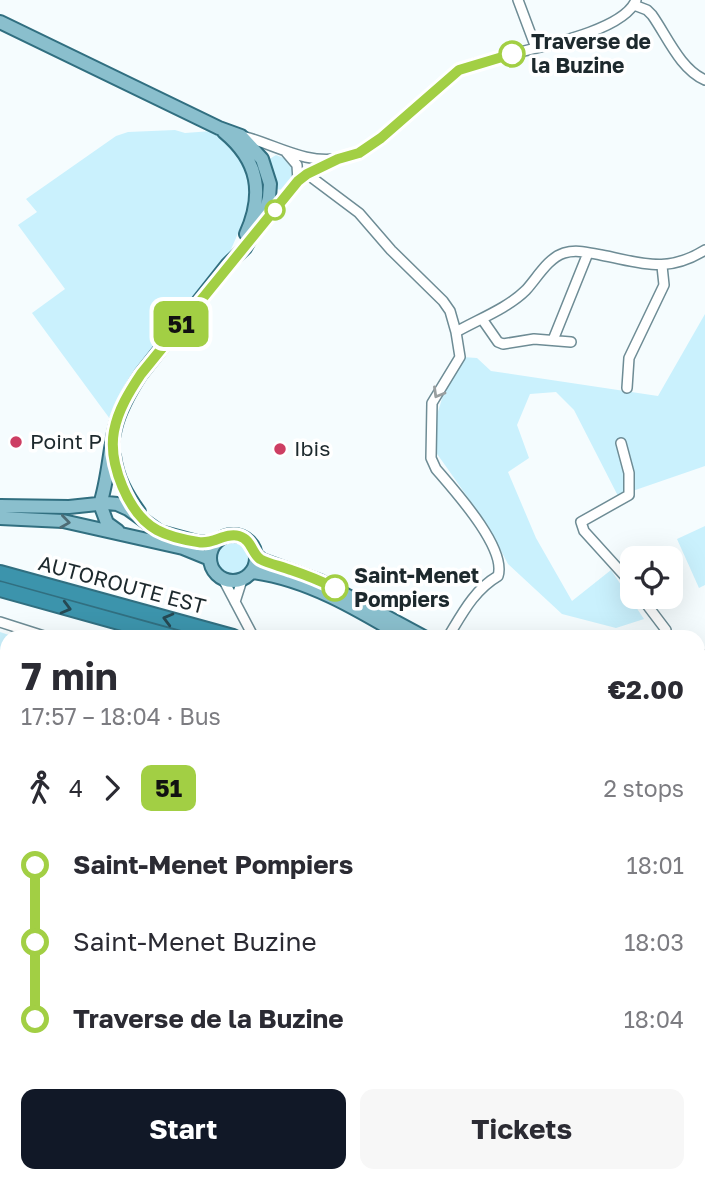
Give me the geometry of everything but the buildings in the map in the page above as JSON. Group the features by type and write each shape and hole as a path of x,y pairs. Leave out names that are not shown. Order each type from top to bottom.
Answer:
{"highway":[{"name":"AUTOROUTE EST","path":"0,573 208,630"},
{"name":"AUTOROUTE EST","path":"0,589 148,630"}],"main road":[{"path":"0,22 219,128 241,135 262,159 269,176 270,194 256,231 132,387 118,416 100,504 107,523 129,536"},
{"path":"219,128 237,144 255,178 257,199 251,221 230,262"},
{"path":"113,443 115,467 124,492 153,528"},
{"path":"79,507 91,501 106,484"},
{"path":"0,506 79,507 117,504 153,528 197,542 216,542 233,535 242,537 252,545 261,559 320,581 411,630"},
{"path":"0,518 63,521 183,548 210,559"},
{"path":"216,542 210,559 212,567 223,579 229,581 247,576 274,575 306,586 391,630"},
{"path":"247,576 256,555"}],"street":[{"path":"518,0 536,48"},
{"path":"256,231 298,181 338,159 359,153 381,138 459,70 581,35 624,16 635,3 648,10 685,65 705,80"},
{"path":"241,135 310,158 338,159"},
{"path":"284,151 271,152 262,159 255,178 270,194 287,193"},
{"path":"284,151 297,165 298,181"},
{"path":"307,174 359,213 450,311 460,357 432,403 431,458 436,469 492,541 500,568 498,576 486,582 476,593 452,630"},
{"path":"456,332 482,319 523,292 550,262 562,253 577,251 662,266 682,262 705,250"},
{"path":"553,340 588,253"},
{"path":"627,388 629,358 664,285 662,266"},
{"path":"482,319 498,342 503,344 534,339 571,342"},
{"path":"620,571 584,531 581,522 629,495 629,473 621,443"},
{"path":"235,604 247,576"},
{"path":"223,579 249,630"},
{"path":"651,609 666,630"},
{"path":"0,622 25,630"}],"shaded area":[{"path":"175,130 185,133 212,131 230,143 241,155 252,181 249,208 229,254 127,384 116,401 110,419 32,313 65,289 18,225 37,212 26,199 116,136 128,132"},
{"path":"276,155 289,160 294,172 292,180 284,190 274,189 268,160"},
{"path":"705,314 705,466 618,496 574,410 556,392 530,394 517,425 529,458 508,472 536,538 572,601 611,570 620,583 620,609 637,609 644,619 616,628 562,614 508,564 488,526 435,451 436,418 445,389 462,357 477,358 491,371 658,396"},
{"path":"705,526 705,585 699,588 683,552 683,546 680,546 677,539"},
{"path":"233,540 245,545 250,557 245,569 233,574 221,569 216,557 221,545"}],"bus line":[{"name":"51","path":"335,588 261,559 252,545 242,537 233,535 216,542 203,543 153,528 124,492 115,467 113,443 118,416 125,398 141,374 298,181 338,159 359,153 381,138 459,70 512,54"}],"place":[{"name":"Traverse de la Buzine","path":"512,54"},
{"name":"Point P","path":"16,442"},
{"name":"Ibis","path":"280,449"},
{"name":"Saint-Menet Pompiers","path":"335,588"}]}
